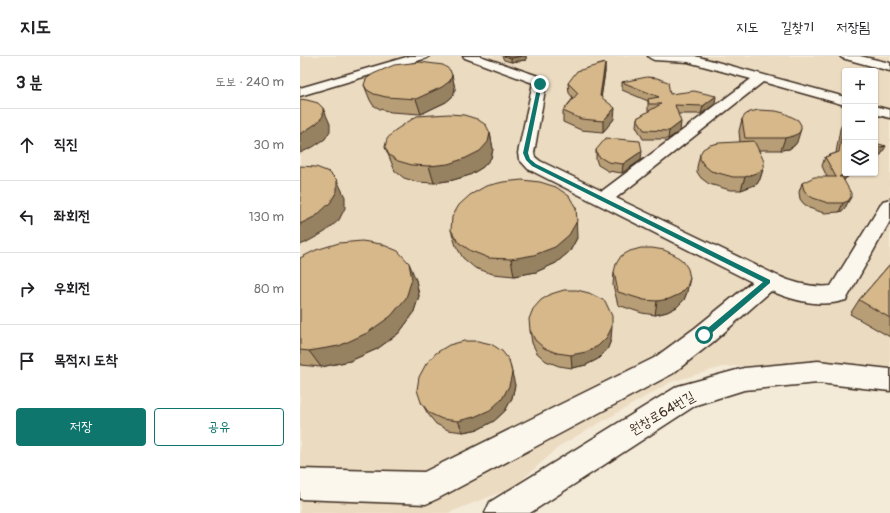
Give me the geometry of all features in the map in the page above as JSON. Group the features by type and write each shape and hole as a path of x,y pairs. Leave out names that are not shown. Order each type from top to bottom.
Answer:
{"street":[{"path":"300,81 306,90 423,56"},
{"path":"469,56 539,81 540,84 526,153 528,159 534,165 768,281 805,295 821,296 838,294 883,231 890,205"},
{"path":"654,56 669,58 687,57 842,101"},
{"path":"706,63 718,56"},
{"path":"846,56 890,66"},
{"path":"603,199 761,78"},
{"path":"878,111 890,114"},
{"path":"300,484 426,488 663,366 704,335 768,281"},
{"name":"원창로64번길","path":"501,513 688,395 744,379 818,372 890,380"}],"shaded area":[{"path":"300,56 890,56 890,371 817,362 722,367 671,382 561,445 514,487 448,513 300,513"}],"building":[{"path":"504,56 522,56 511,58"},
{"path":"420,62 443,65 450,70 452,75 450,81 442,87 416,99 386,97 374,94 367,90 364,85 366,79 373,74 394,65"},
{"path":"605,63 600,96 615,108 603,121 581,119 563,111 578,93 568,83 577,71"},
{"path":"647,77 657,78 668,82 670,94 694,91 716,96 703,106 675,105 681,122 669,131 644,130 637,118 661,104 649,104 648,99 659,97 622,82"},
{"path":"300,99 318,103 323,108 323,116 317,123 300,134"},
{"path":"758,110 784,113 798,120 801,125 799,133 785,138 745,138 742,119 750,112"},
{"path":"449,114 464,115 477,119 486,125 490,133 488,142 480,151 466,158 448,164 429,166 412,165 398,161 389,155 385,147 387,139 394,131 417,116"},
{"path":"842,133 842,175 839,177 842,177 851,193 851,197 848,201 843,203 828,203 813,198 804,190 802,183 814,177 836,177 825,157 839,152"},
{"path":"606,138 640,141 642,151 623,164 608,162 598,156 596,150"},
{"path":"754,141 764,161 764,166 761,171 745,177 733,177 711,171 700,159 700,154 703,149 710,145"},
{"path":"878,144 886,146 878,147"},
{"path":"300,166 316,167 329,172 337,180 337,191 330,203 316,216 300,224"},
{"path":"522,180 540,182 556,187 569,196 576,208 577,221 569,235 555,247 534,255 511,259 489,258 471,251 458,242 451,230 452,217 459,205 470,195 486,186"},
{"path":"362,241 381,244 398,251 409,263 412,279 406,298 391,316 367,333 339,346 309,351 300,350 300,258 316,250 339,243"},
{"path":"641,248 664,250 683,261 688,269 690,278 687,287 680,294 669,299 657,301 644,300 618,292 614,272 616,264 621,256 630,251"},
{"path":"890,264 890,318 859,300"},
{"path":"564,290 577,290 589,293 605,301 612,316 612,327 607,337 598,346 586,352 571,355 557,353 544,348 535,340 530,330 529,319 533,309 541,300 551,294"},
{"path":"464,341 478,341 491,344 502,351 509,360 512,373 509,386 502,399 490,410 474,417 458,421 442,419 429,413 421,402 417,390 419,377 426,364 436,353 449,345"}],"route":[{"path":"540,84 526,153 528,159 534,165 768,281 704,335"}]}
